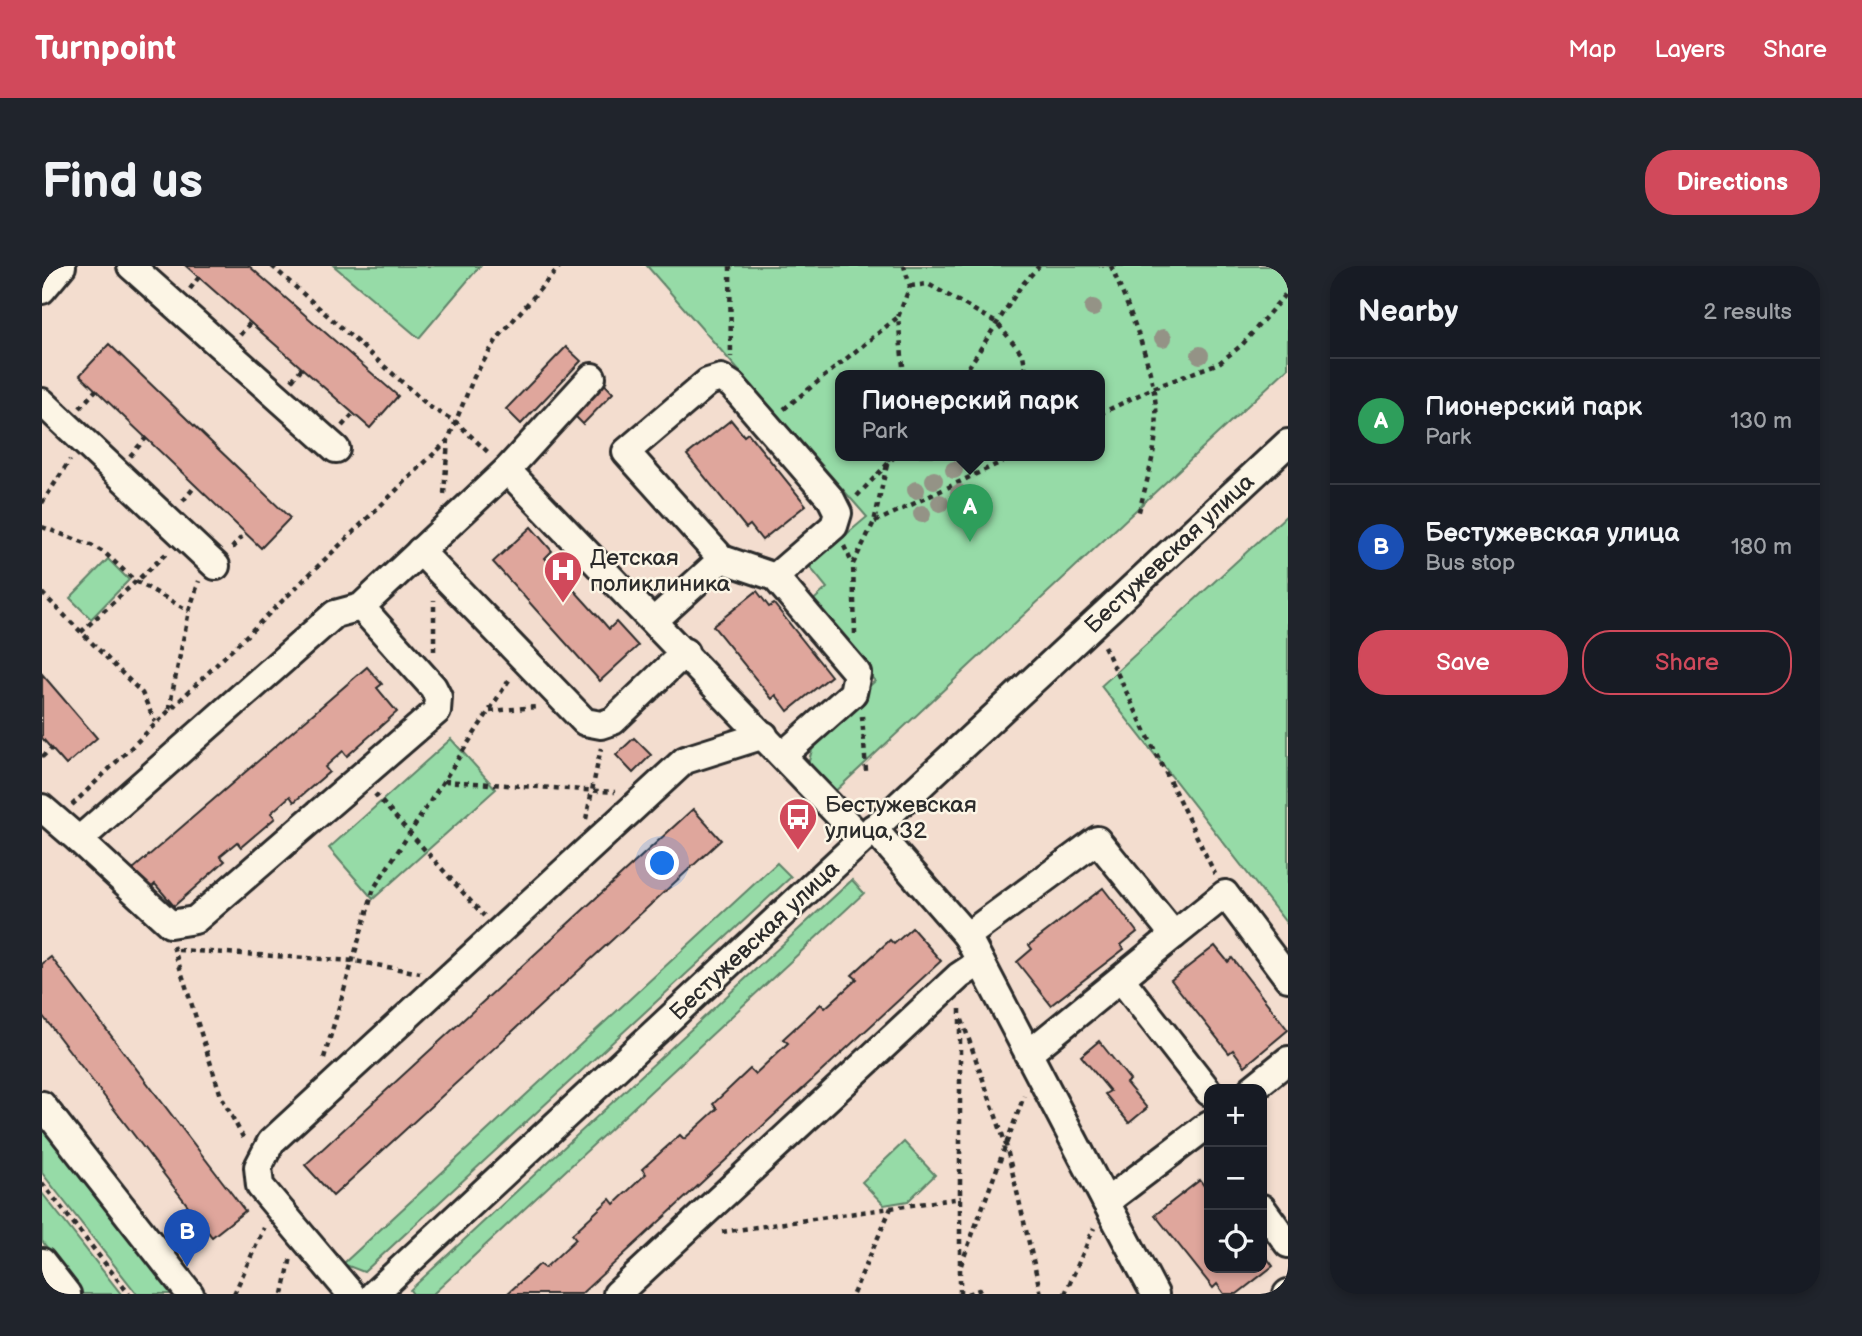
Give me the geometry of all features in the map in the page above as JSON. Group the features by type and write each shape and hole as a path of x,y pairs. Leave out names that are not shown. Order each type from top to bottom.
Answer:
{"street":[{"path":"42,290 62,266"},
{"path":"131,266 336,449"},
{"path":"79,840 335,614 361,607 427,559 441,531 507,470 592,377"},
{"path":"775,577 834,526 838,513 831,499 732,386 721,378 708,382 626,452 722,559 775,577 856,679 853,694 783,755"},
{"path":"42,402 211,562"},
{"name":"Бестужевская улица","path":"374,1294 1288,443"},
{"path":"507,470 783,755 867,833 967,936 969,969 1032,1062 1155,1294"},
{"path":"427,559 585,722 600,726 613,721 685,652"},
{"path":"654,621 722,559"},
{"path":"50,816 79,840 172,937 430,720 437,710 438,697 433,687 361,607"},
{"path":"351,1294 272,1204 260,1186 258,1167 271,1142 685,760 764,735"},
{"path":"967,936 1097,840 1174,935"},
{"path":"1032,1062 1121,979 1225,894 1288,978"},
{"path":"617,1294 969,969"},
{"path":"1121,979 1204,1087"},
{"path":"1258,1084 1288,1060"},
{"path":"42,1105 190,1294"},
{"path":"1106,1202 1204,1132"},
{"path":"1263,1210 1288,1244"},
{"path":"42,1262 67,1294"}],"path":[{"path":"272,266 430,407 456,422 507,470"},
{"path":"441,531 448,440 474,377 497,339 560,266"},
{"path":"730,266 732,386"},
{"path":"903,370 898,317 910,286 904,266"},
{"path":"967,370 1039,266"},
{"path":"1111,266 1128,306 1153,388 1157,429 1138,515"},
{"path":"910,286 928,284 997,323 1023,355 1026,370"},
{"path":"1105,412 1153,388 1219,363 1242,345 1288,291"},
{"path":"765,424 898,317"},
{"path":"42,503 83,440"},
{"path":"50,816 77,797 448,440"},
{"path":"866,771 861,699 856,679 853,564 874,522 888,461"},
{"path":"838,513 891,461"},
{"path":"874,522 1003,461"},
{"path":"42,527 105,553 134,580 189,611"},
{"path":"81,632 134,580 185,537"},
{"path":"427,559 433,687"},
{"path":"169,710 189,611 211,562"},
{"path":"42,593 142,693 155,722"},
{"path":"1091,625 1118,670 1225,894"},
{"path":"322,1066 355,961 374,888 523,659"},
{"path":"489,712 568,704"},
{"path":"591,846 584,827 601,745 600,726"},
{"path":"42,757 51,749"},
{"path":"361,779 498,932"},
{"path":"444,781 647,794"},
{"path":"258,1167 221,1096 172,937 355,961 448,979"},
{"path":"960,1294 961,1017 969,969"},
{"path":"961,1017 975,1050 984,1089 1006,1144 1041,1294"},
{"path":"960,1268 1006,1144 1032,1062"},
{"path":"42,1183 129,1294"},
{"path":"722,1232 961,1198"},
{"path":"1065,1294 1106,1202"},
{"path":"234,1294 263,1233 272,1204"},
{"path":"853,1294 891,1208"},
{"path":"967,1294 979,1290 983,1294"}],"green space":[{"path":"334,266 480,266 419,338"},
{"path":"647,266 1288,266 1288,368 830,796 808,773 809,758 814,745 841,711 875,681 808,605 827,588 809,566 867,517"},
{"path":"1288,514 1288,925 1101,686"},
{"path":"108,559 129,580 91,619 70,598"},
{"path":"451,739 496,789 373,899 329,848"},
{"path":"777,863 791,877 364,1272 343,1264"},
{"path":"852,880 864,893 433,1294 413,1294 410,1290"},
{"path":"42,1128 172,1294 137,1294 42,1173"},
{"path":"904,1142 935,1175 908,1201 884,1205 862,1182"},
{"path":"42,1193 121,1294 83,1294 42,1241"}],"building":[{"path":"186,266 249,266 398,396 370,428"},
{"path":"109,344 290,518 261,548 80,375"},
{"path":"566,347 581,361 521,424 506,409"},
{"path":"600,379 613,393 583,424 569,410"},
{"path":"731,420 744,436 748,433 806,505 762,540 750,525 746,528 687,455"},
{"path":"531,527 552,551 545,558 609,629 616,622 638,646 600,681 493,562"},
{"path":"757,591 769,607 774,604 831,676 788,711 776,695 772,699 713,626"},
{"path":"367,667 382,684 377,688 397,712 347,756 343,751 325,767 329,772 294,802 290,796 271,813 275,818 241,847 237,842 220,856 225,861 174,906 155,884 150,889 133,869"},
{"path":"42,674 97,738 66,765 42,738"},
{"path":"634,738 651,755 633,773 616,755"},
{"path":"693,809 721,840 333,1196 305,1165"},
{"path":"1103,888 1137,932 1121,945 1124,949 1051,1005 1017,962 1032,949 1029,945"},
{"path":"912,928 941,961 581,1294 507,1294 540,1264 545,1268 576,1239 572,1234 610,1199 614,1204 646,1174 642,1169 680,1135 684,1139 717,1109 713,1104 750,1069 755,1074 788,1043 783,1039 821,1004 825,1008 857,979 852,975 890,940 894,944"},
{"path":"1215,946 1228,962 1232,958 1288,1030 1245,1066 1233,1050 1229,1053 1171,980"},
{"path":"51,957 245,1211 212,1237 42,1015 42,964"},
{"path":"1099,1041 1130,1080 1126,1083 1147,1108 1129,1123 1105,1094 1110,1091 1081,1056"},
{"path":"1200,1180 1204,1186 1204,1273 1264,1273 1237,1294 1224,1294 1217,1284 1213,1288 1155,1215"},
{"path":"1267,1258 1273,1266 1267,1271"}],"place":[{"name":"Пионерский парк","path":"970,542"},
{"name":"Детская поликлиника","path":"563,604"},
{"name":"Бестужевская улица, 32","path":"798,851"},
{"name":"Бестужевская улица","path":"187,1267"}]}
